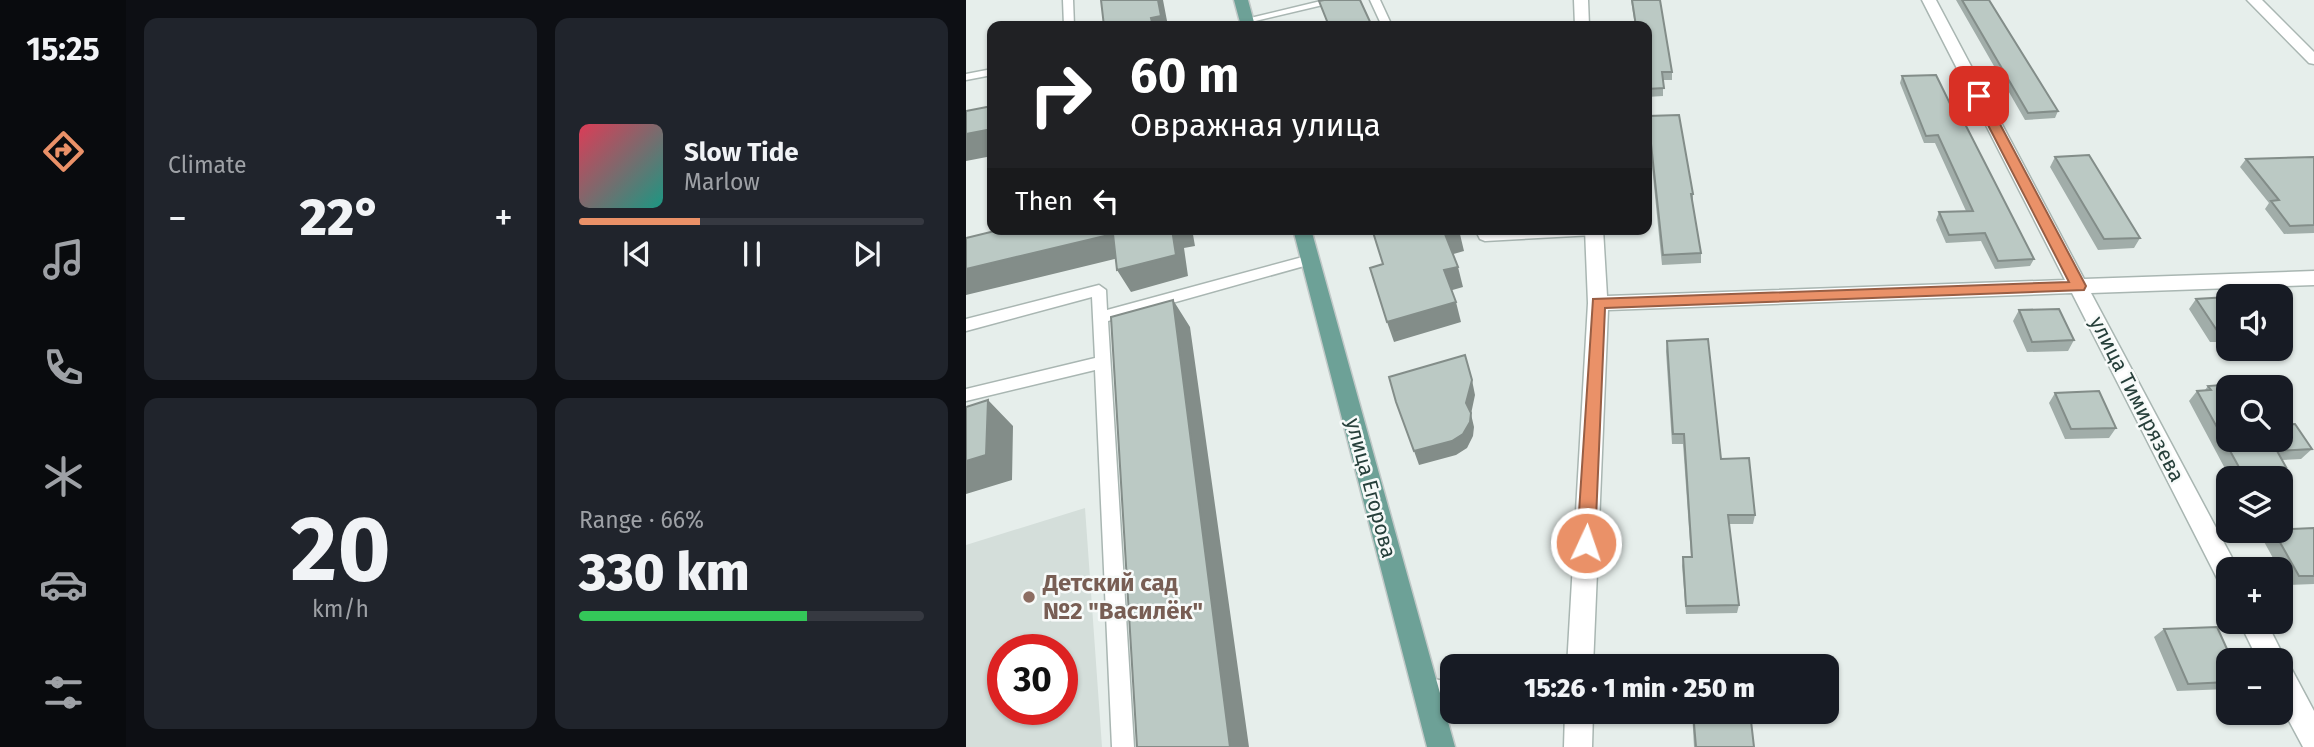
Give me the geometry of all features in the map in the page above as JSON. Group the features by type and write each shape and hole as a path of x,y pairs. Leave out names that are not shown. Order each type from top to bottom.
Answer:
{"main road":[{"path":"1241,0 1246,21"},
{"name":"улица Егорова","path":"1304,235 1440,694"},
{"name":"улица Егорова","path":"1441,724 1441,747"}],"street":[{"path":"1581,0 1582,21"},
{"name":"улица Тимирязева","path":"1929,0 2219,557"},
{"path":"2254,0 2314,60"},
{"path":"1574,654 1598,303 1594,235"},
{"path":"1598,303 2314,278"},
{"path":"2293,700 2314,740"},
{"path":"1578,747 1579,724"}],"lane":[{"path":"1068,0 1069,21"},
{"path":"1255,21 1339,0"},
{"path":"1375,0 1385,21"},
{"path":"966,77 987,73"},
{"path":"1101,317 1310,260"},
{"path":"966,325 1099,290 1123,747"},
{"path":"966,395 1103,362"}],"shaded area":[{"name":"Детский сад №2 \"Василёк\"","path":"1085,508 1102,747 966,747 966,545"}],"building":[{"path":"1101,0 1158,0 1161,16 1151,18 1152,21 1103,21"},
{"path":"1360,0 1370,21 1327,21 1319,1"},
{"path":"1632,0 1660,0 1672,72 1662,72 1664,88 1652,89 1652,21 1635,21"},
{"path":"1962,0 1989,0 2058,111 2028,113"},
{"path":"1936,75 1958,120 1963,120 2034,259 1998,261 1985,233 1949,235 1939,212 1973,211 1938,135 1926,136 1902,76"},
{"path":"987,107 987,130 966,134 966,111"},
{"path":"1679,115 1701,253 1663,255 1652,153 1652,116"},
{"path":"2089,155 2140,238 2104,239 2055,157"},
{"path":"2314,157 2314,225 2290,226 2271,201 2279,200 2246,159"},
{"path":"987,233 987,235 1109,235 966,269 966,238"},
{"path":"1113,235 1173,235 1176,255 1117,270"},
{"path":"1374,235 1445,235 1458,267 1444,270 1456,302 1387,322 1370,268 1383,264"},
{"path":"2216,298 2216,329 2196,299"},
{"path":"1173,300 1230,747 1137,747 1111,317"},
{"path":"2059,309 2074,340 2032,342 2019,310"},
{"path":"1708,339 1721,459 1749,458 1755,515 1728,515 1739,605 1686,606 1683,557 1692,557 1684,434 1673,434 1667,341"},
{"path":"1465,355 1472,380 1466,403 1471,413 1470,422 1463,434 1452,441 1414,451 1389,377"},
{"path":"2216,385 2216,425 2197,391 2211,390 2208,386"},
{"path":"2099,391 2116,428 2071,429 2055,393"},
{"path":"988,400 986,455 966,461 966,407"},
{"path":"2293,424 2295,424 2312,449 2293,450"},
{"path":"2231,452 2278,452 2285,466 2238,466"},
{"path":"2314,528 2314,576 2299,576 2293,565 2293,557 2288,557 2280,543 2293,543 2293,529"},
{"path":"2216,627 2216,634 2220,634 2227,648 2216,648 2216,683 2188,684 2164,629"},
{"path":"1694,724 1751,724 1754,747 1696,747"}],"place":[{"name":"Детский сад №2 \"Василёк\"","path":"1029,597"}],"route":[{"path":"1586,543 1598,303 2079,286 1979,96"}]}
